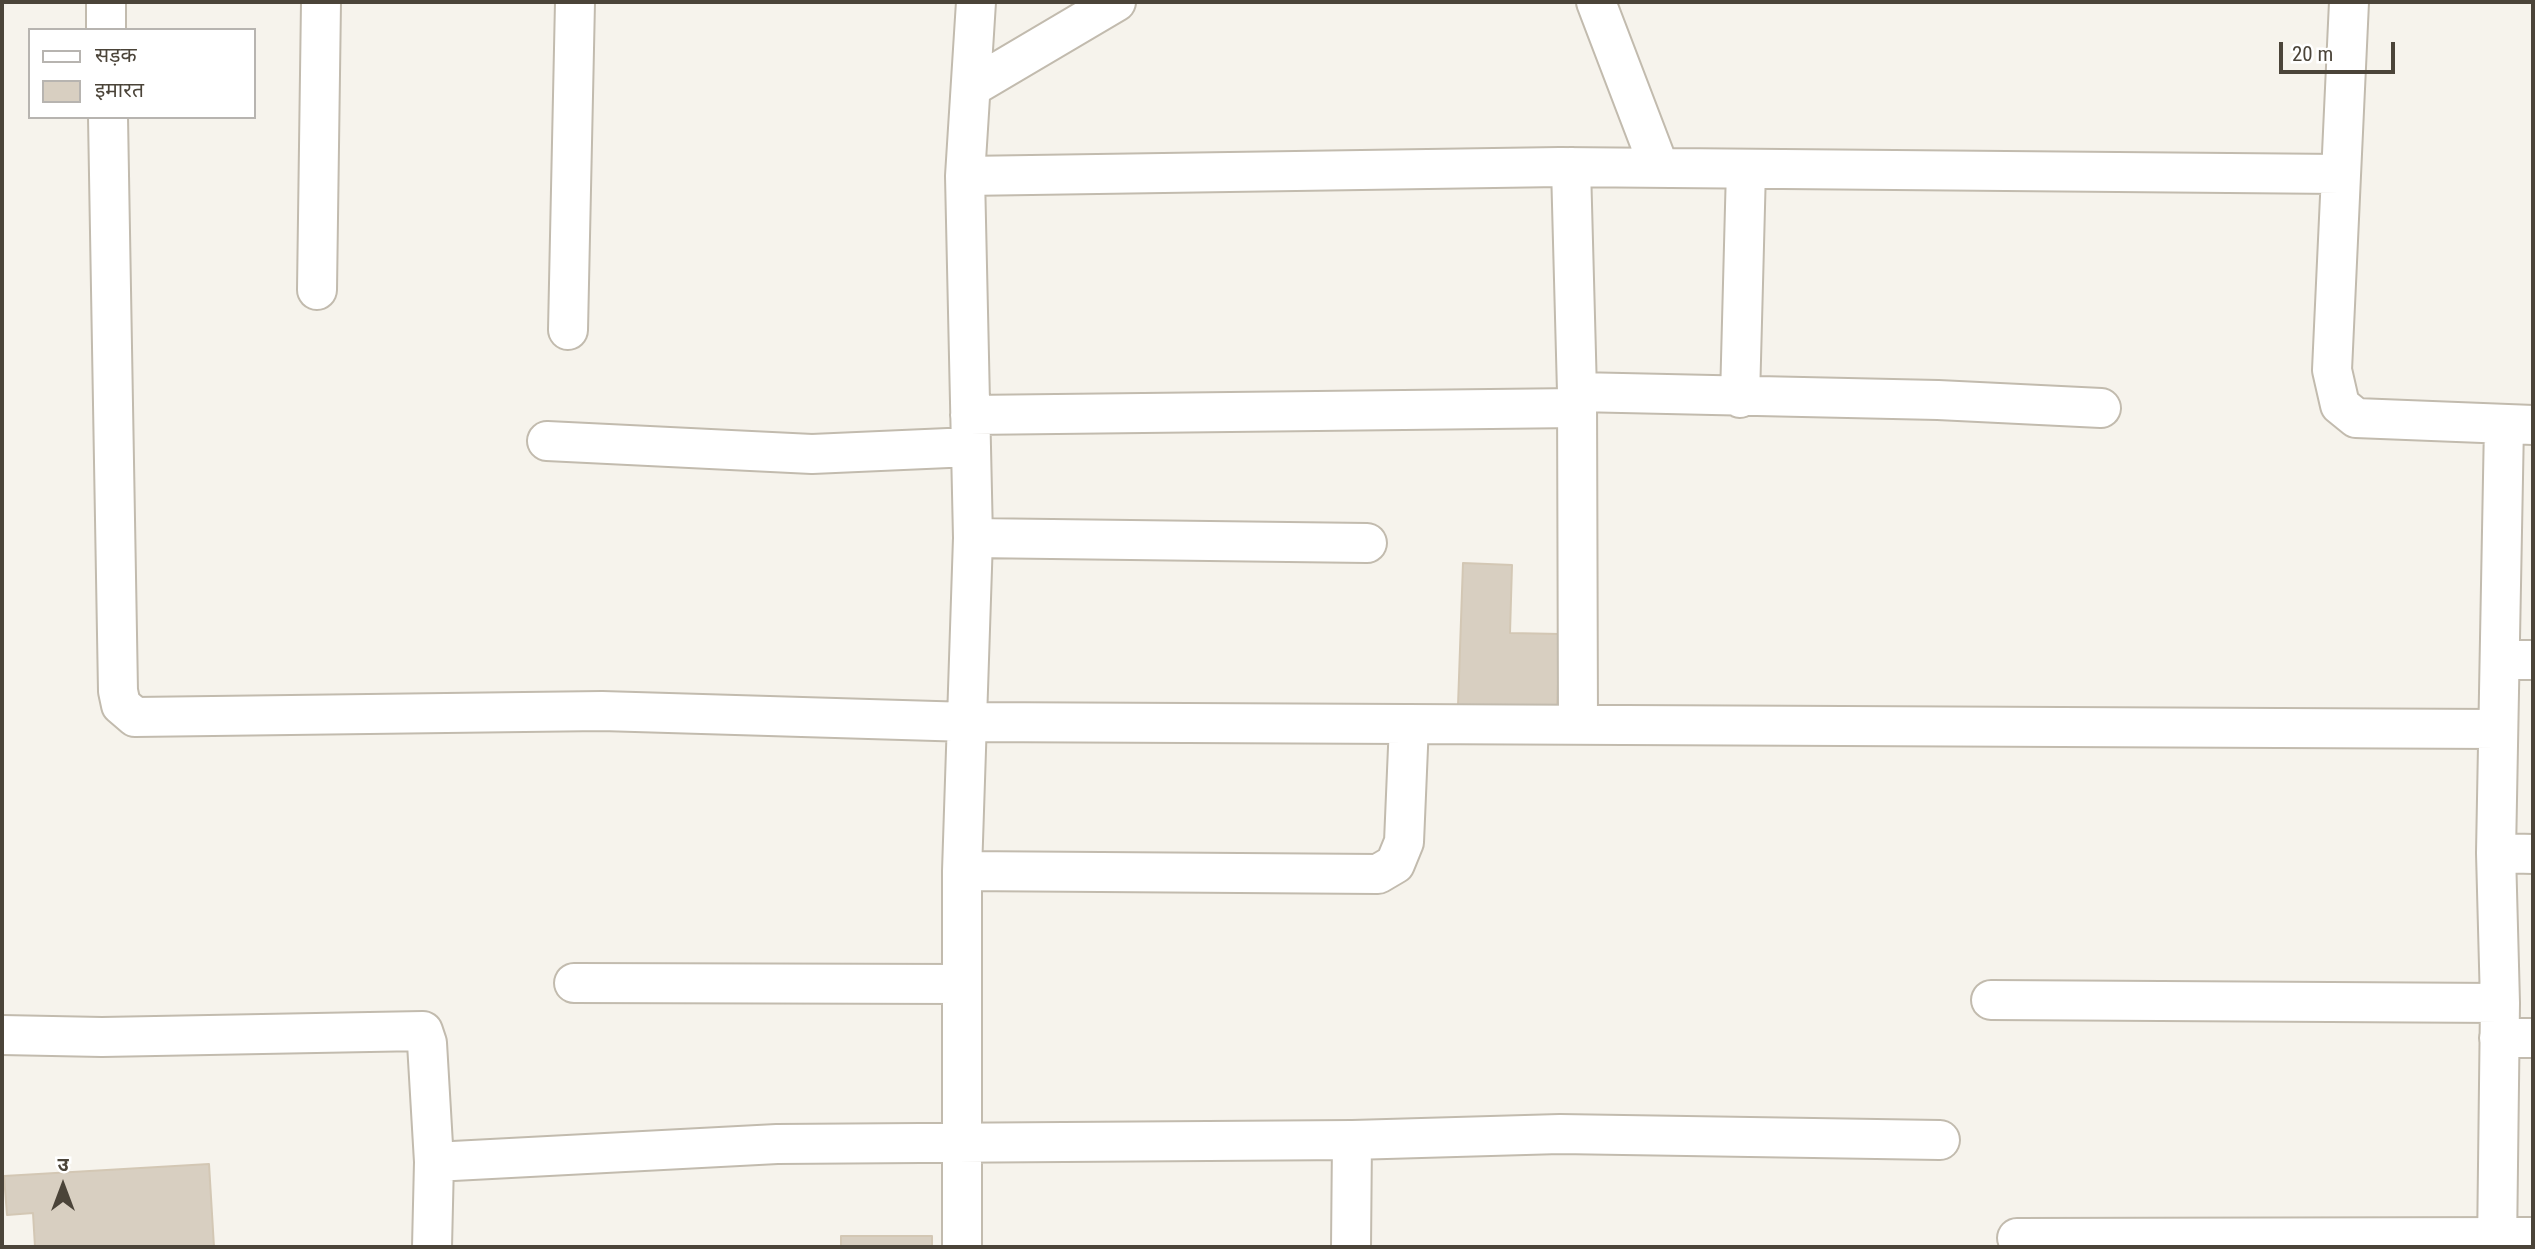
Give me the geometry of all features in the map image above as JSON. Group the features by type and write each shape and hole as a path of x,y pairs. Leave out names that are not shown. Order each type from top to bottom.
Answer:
{"street":[{"path":"106,2 106,28"},
{"path":"317,290 321,2"},
{"path":"568,330 575,2"},
{"path":"962,1247 962,871 973,538 965,176 976,2"},
{"path":"972,87 1116,2"},
{"path":"1596,2 1659,167"},
{"path":"2017,1238 2509,1240 2515,854 2498,729 2517,660 2519,425 2356,418 2340,405 2332,370 2349,2"},
{"path":"108,119 118,691 121,705 130,715 602,712 969,722 2498,729"},
{"path":"965,176 1571,167 2340,174"},
{"path":"1571,167 1577,400 1578,725"},
{"path":"1740,398 1746,169"},
{"path":"547,441 812,454 970,431 1577,400 1938,400 2101,408"},
{"path":"973,538 1367,543"},
{"path":"962,871 1378,874 1395,864 1404,842 1409,724"},
{"path":"574,983 962,984"},
{"path":"1992,1000 2511,1026"},
{"path":"2,1035 102,1037 423,1031 428,1043 434,1162 432,1247"},
{"path":"434,1162 777,1144 1352,1140 1560,1134 1940,1140"},
{"path":"1351,1247 1352,1140"}],"building":[{"path":"1463,563 1512,565 1510,633 1560,634 1557,708 1458,706"},
{"path":"209,1164 214,1247 35,1247 33,1213 7,1215 4,1176"},
{"path":"841,1236 932,1236 932,1247 841,1247"}]}
